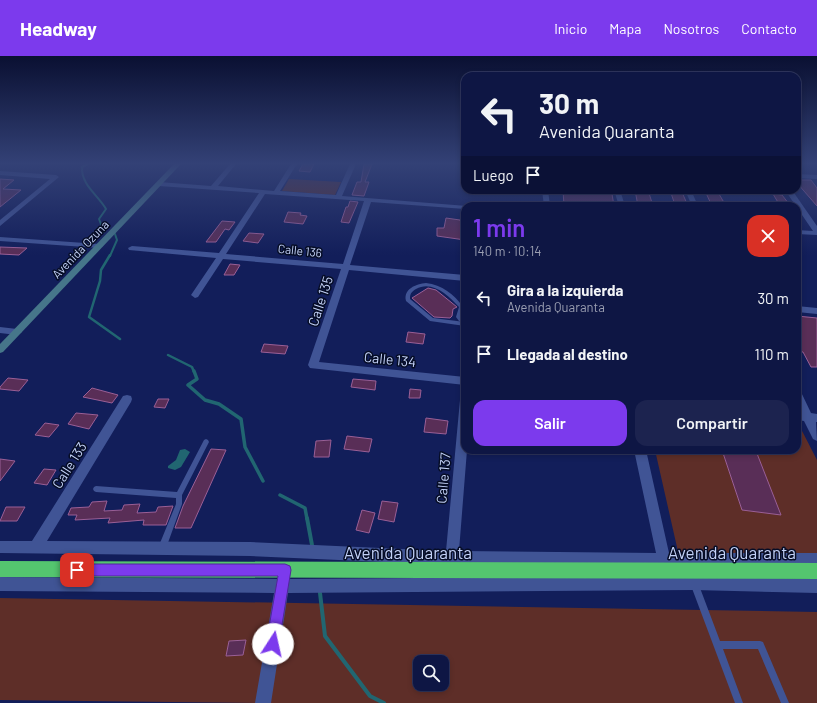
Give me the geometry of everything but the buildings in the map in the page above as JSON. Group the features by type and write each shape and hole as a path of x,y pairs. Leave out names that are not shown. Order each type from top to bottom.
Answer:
{"highway":[{"name":"Avenida Quaranta","path":"8,574 288,570 817,571"}],"main road":[{"name":"Avenida Ozuna","path":"0,350 149,194"}],"street":[{"path":"0,224 36,194"},
{"path":"195,295 223,255 262,194"},
{"path":"291,194 461,207"},
{"path":"338,198 340,194"},
{"name":"Calle 135","path":"313,365 368,200"},
{"path":"801,209 817,232"},
{"path":"801,232 817,232"},
{"path":"0,239 99,246"},
{"name":"Calle 136","path":"132,248 461,278"},
{"path":"801,309 817,311"},
{"path":"0,330 17,332"},
{"name":"Calle 134","path":"313,365 461,382"},
{"name":"Calle 133","path":"36,547 127,399"},
{"path":"801,404 817,436"},
{"name":"Calle 137","path":"452,558 461,449"},
{"path":"641,454 664,560"},
{"path":"0,547 250,549 452,558 518,571 694,583 817,586"},
{"path":"0,584 8,574 283,586 664,560 817,560"},
{"path":"263,703 283,586 288,570"}],"lane":[{"path":"461,320 458,317 461,307 455,298 441,288 421,285 410,291 408,300 432,320 461,324"},
{"path":"161,548 179,504 179,495 206,442"},
{"path":"96,489 179,495"},
{"path":"694,583 739,703"},
{"path":"717,645 760,645 785,703"}],"shaded area":[{"path":"801,429 817,460 817,554 679,556 656,454 801,454"},
{"path":"185,449 190,452 181,467 175,470 168,468 168,466 176,460 180,450"},
{"path":"0,598 817,612 817,703 260,703 0,700"}],"waterway":[{"path":"95,194 106,209 99,219 104,232"},
{"path":"110,256 117,240 115,234"},
{"path":"110,255 101,270 100,281 89,317 120,339"},
{"path":"168,355 192,367 194,372"},
{"path":"194,371 197,379 188,385 205,400 219,404 241,419 245,447 263,481"},
{"path":"280,495 305,508 307,519"},
{"path":"307,518 312,545"},
{"path":"320,593 325,636 370,696 384,703"}],"route":[{"path":"77,570 285,570 273,644"}]}
